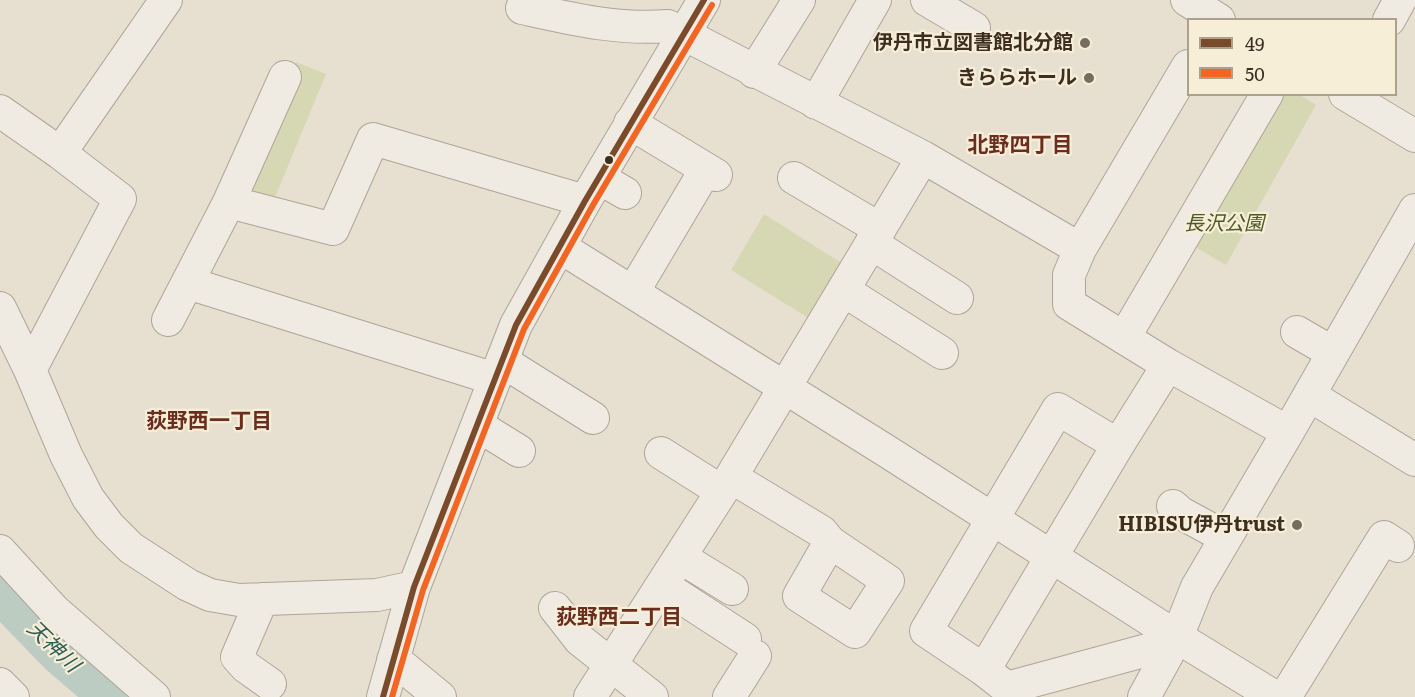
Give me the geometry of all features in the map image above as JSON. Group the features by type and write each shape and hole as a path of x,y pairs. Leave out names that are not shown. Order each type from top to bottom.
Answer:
{"street":[{"path":"60,153 166,0"},
{"path":"383,697 414,587 516,325 560,248 603,191 630,123 704,0"},
{"path":"754,72 799,0"},
{"path":"816,103 875,0"},
{"path":"927,0 974,28"},
{"path":"1187,0 1216,18"},
{"path":"1390,18 1400,0"},
{"path":"515,2 590,23 638,28 668,26 923,157 1080,249"},
{"path":"1187,68 1080,249 1069,275 1069,304 1061,313 1124,338 1288,432"},
{"path":"168,320 229,202 285,77"},
{"path":"1124,338 1266,96"},
{"path":"1349,96 1415,136"},
{"path":"0,111 120,199 30,370"},
{"path":"630,123 711,172 633,292"},
{"path":"229,202 333,229 373,139 603,191"},
{"path":"590,697 726,484 923,157"},
{"path":"794,178 876,236 957,298"},
{"path":"1144,697 1177,637 1197,587 1415,210"},
{"path":"560,248 785,387 1275,697"},
{"path":"188,283 498,370 592,418"},
{"path":"843,290 942,352"},
{"path":"0,308 30,370 66,455 88,498 131,548 168,573 210,595 239,600 378,595 414,587"},
{"path":"1297,332 1333,353"},
{"path":"990,685 1053,557 1168,365"},
{"path":"1309,396 1411,446"},
{"path":"990,685 926,631 1058,409 1118,445"},
{"path":"477,425 519,451"},
{"path":"662,453 822,532 830,542"},
{"path":"1173,506 1181,513 1225,537"},
{"path":"1285,697 1382,536"},
{"path":"0,551 54,610 154,697"},
{"path":"680,557 732,589"},
{"path":"662,585 750,648 729,697"},
{"path":"251,677 237,657 262,599"},
{"path":"555,608 580,640 652,697"},
{"path":"990,685 1151,649 1177,637"},
{"path":"393,660 440,697"},
{"path":"0,684 13,697"}],"green space":[{"path":"296,62 326,74 271,207 234,197"},
{"name":"長沢公園","path":"1275,96 1302,96 1316,105 1226,265 1188,243"},
{"path":"764,214 851,269 818,324 731,270"}],"waterway":[{"name":"天神川","path":"0,594 59,655 108,697"}],"transit line":[{"name":"49","path":"383,697 414,587 516,325 585,201 704,0"},
{"name":"50","path":"392,697 423,590 524,329 593,205 712,5"}],"place":[{"name":"伊丹市立図書館北分館","path":"1085,43"},
{"name":"きららホール","path":"1089,78"},
{"name":"HIBISU伊丹trust","path":"1297,525"}],"district":[{"name":"北野四丁目","path":"1020,146"},
{"name":"荻野西一丁目","path":"209,422"},
{"name":"荻野西二丁目","path":"619,618"}]}
